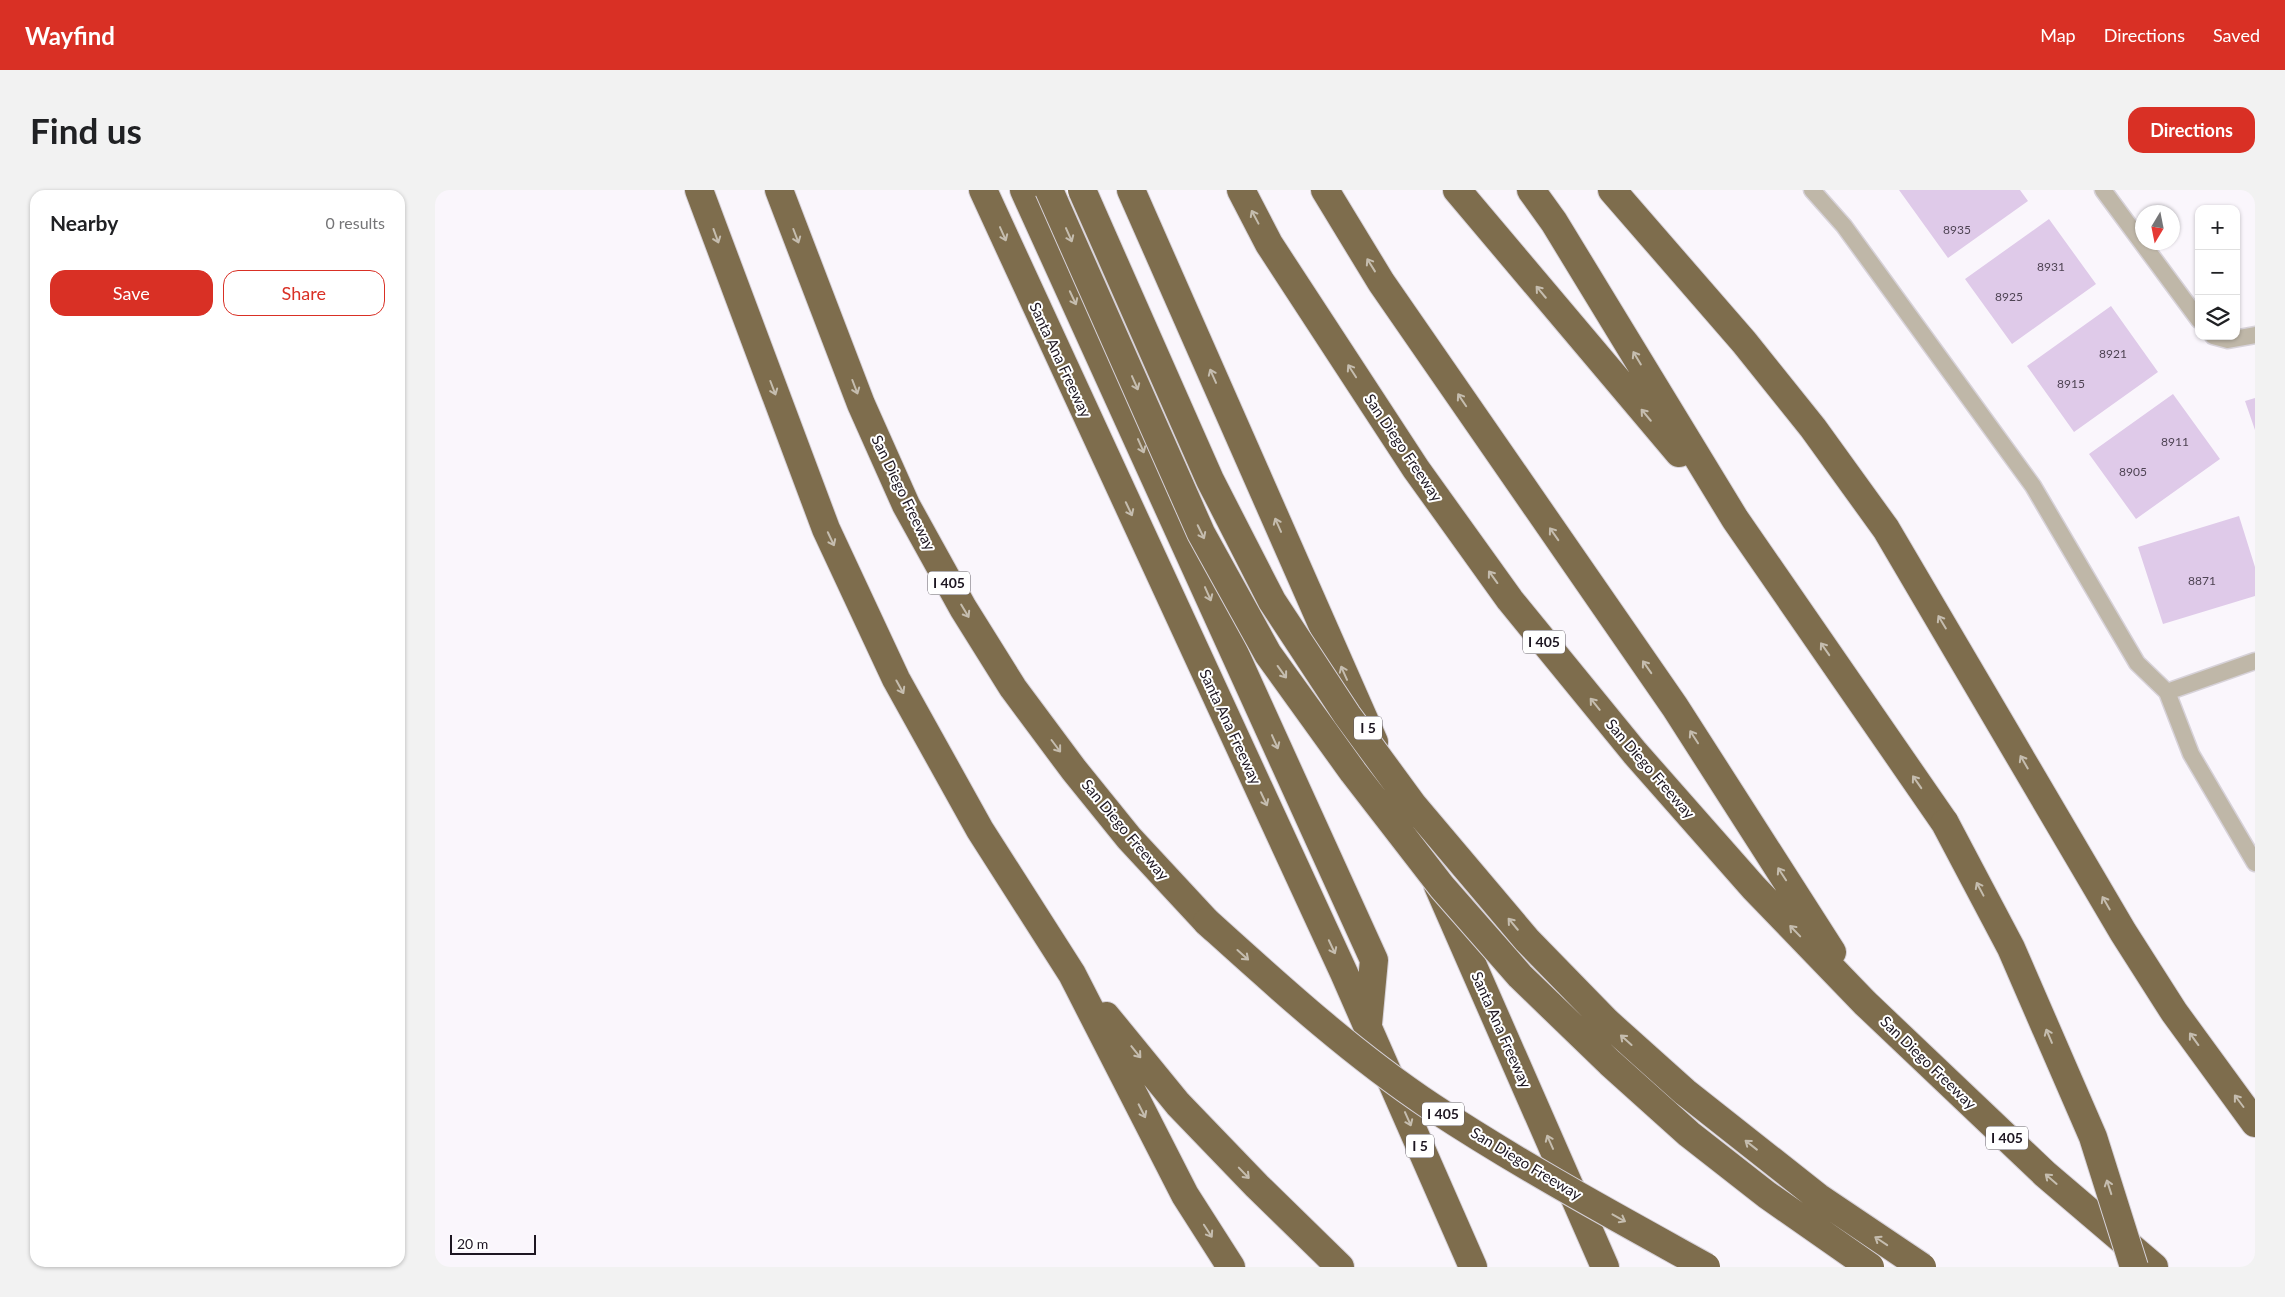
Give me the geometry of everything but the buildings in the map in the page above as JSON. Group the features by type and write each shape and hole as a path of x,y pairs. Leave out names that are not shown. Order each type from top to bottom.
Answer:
{"highway":[{"path":"699,190 827,528 896,679 980,830 1072,974 1185,1196 1231,1267"},
{"name":"San Diego Freeway","path":"779,190 865,412 905,504 963,608 1013,688 1074,770 1129,838 1207,922 1300,1005 1431,1106 1555,1183 1706,1267"},
{"name":"Santa Ana Freeway","path":"983,190 1368,1026 1473,1267"},
{"path":"1024,190 1374,960 1368,1026"},
{"path":"1049,190 1201,533 1268,654 1353,772 1442,887 1520,976 1610,1063 1704,1146 1767,1196 1870,1267"},
{"path":"1082,190 1210,480 1272,601 1347,715 1413,805 1527,940 1607,1022 1685,1092 1818,1197 1923,1267"},
{"name":"Santa Ana Freeway","path":"1131,190 1605,1267"},
{"name":"San Diego Freeway","path":"1241,190 1269,244 1416,469 1510,600 1635,753 1747,880 1865,1003 2045,1174 2154,1267"},
{"path":"1325,190 1381,282 1675,707 1865,1003"},
{"path":"1457,190 1735,519"},
{"path":"1531,190 1554,222 1735,519 1945,822 2011,948 2093,1137 2134,1267"},
{"path":"1612,190 1757,358 1813,428 1886,529 2123,932 2174,1012 2255,1123"},
{"path":"1072,974 1178,1104 1257,1186 1340,1267"}],"lane":[{"path":"1812,190 1844,226 2033,486 2137,663 2167,692 2191,754 2255,863"},
{"path":"2103,190 2195,315"},
{"path":"2240,338 2255,335"},
{"path":"2167,692 2255,661"}]}
